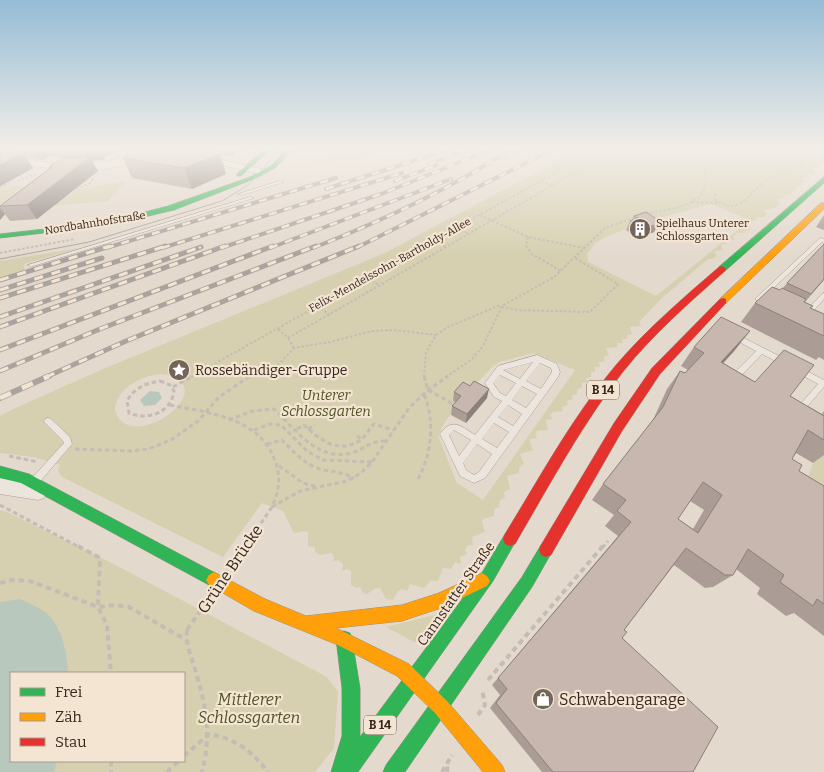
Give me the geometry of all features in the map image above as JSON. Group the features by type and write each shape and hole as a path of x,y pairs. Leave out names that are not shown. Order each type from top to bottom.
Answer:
{"main road":[{"name":"Nordbahnhofstraße","path":"216,191 224,185"},
{"name":"Nordbahnhofstraße","path":"0,236 106,224 171,208 235,185"},
{"name":"Cannstatter Straße","path":"414,679 488,576 579,424 619,369 660,324 817,185"},
{"name":"B 14","path":"394,772 527,582 640,392 692,332 717,313 824,205"},
{"path":"0,472 33,482 52,495 260,605 344,639 403,670 441,707 495,772"},
{"path":"301,621 350,620 402,613 441,600 480,582 488,576"},
{"path":"341,772 351,736 351,688 344,639"},
{"name":"B 14","path":"346,772 414,679"}],"street":[{"path":"0,486 52,495"}],"lane":[{"path":"240,194 271,185"},
{"path":"31,265 252,198"},
{"path":"776,308 758,299 821,240 824,241"},
{"path":"809,324 801,320 824,296"},
{"path":"692,332 706,331"},
{"path":"729,333 824,383 792,419"},
{"path":"728,383 761,350"},
{"path":"498,453 456,427 445,432 444,439 466,476 478,478 498,453 542,393 557,370 554,366 539,359 530,359 498,371 489,384 496,394 528,412"},
{"path":"458,463 539,359"},
{"path":"498,371 542,393"},
{"path":"493,418 514,431"},
{"path":"33,482 65,448 68,440 48,422"}],"path":[{"path":"70,190 87,185"},
{"name":"Felix-Mendelssohn-Bartholdy-Allee","path":"172,387 534,185"},
{"path":"691,202 702,193 705,185"},
{"path":"458,407 428,390 424,376 425,358 436,336 448,327 490,309 502,306 539,286 561,271 601,231 618,222 691,202 717,203 732,206 740,204 761,185"},
{"path":"288,338 554,186"},
{"path":"715,194 717,203"},
{"path":"480,215 528,237 584,248"},
{"path":"456,228 469,234"},
{"path":"528,237 526,246 532,254 561,271"},
{"path":"0,253 77,239"},
{"path":"434,241 447,247"},
{"path":"502,306 514,310 590,312 618,284 575,258"},
{"path":"368,278 380,286"},
{"path":"317,306 330,315"},
{"path":"272,507 288,496 354,478 372,462 393,430 428,390 472,360 483,346 502,306"},
{"path":"277,328 288,338 294,348"},
{"path":"65,448 113,452 148,449 181,434 205,414 219,397 250,376 280,363 294,348 330,342 372,331 395,330 436,336"},
{"path":"160,382 172,387 174,397 170,405 157,414 141,417 129,413 126,406 129,397 142,386 160,382"},
{"path":"418,479 427,464 431,424 430,406 424,394"},
{"path":"170,405 229,420 254,430 267,444 278,465 280,482 272,507"},
{"path":"229,420 252,411 274,409 318,450 338,454 358,451 372,441 386,441"},
{"path":"254,430 270,424 281,425 299,445 316,458 339,463 360,459 372,462"},
{"path":"292,437 304,425 326,445 333,447 353,444 362,439 374,424 393,430"},
{"path":"308,429 315,425"},
{"path":"357,436 362,439"},
{"path":"267,444 282,440 312,466 330,471 344,471 354,478"},
{"path":"353,444 358,451"},
{"path":"291,449 299,445"},
{"path":"338,454 339,463"},
{"path":"5,455 26,458 49,466"},
{"path":"278,465 303,483 317,487"},
{"path":"0,505 100,558 98,607 107,626 111,672"},
{"name":"Grüne Brücke","path":"186,640 187,630 272,507"},
{"path":"485,705 482,698 482,690 486,683 608,541"},
{"path":"0,583 12,580 30,582 98,607 115,604 129,607 186,640 209,713 207,756 202,772"},
{"path":"185,755 209,734 227,736 246,745 268,772"},
{"path":"442,772 448,761 447,772"},
{"path":"167,772 178,762"}],"green space":[{"path":"104,185 123,185 108,201 28,208 23,204 0,203 0,187 37,188 39,196 66,198 76,190"},
{"name":"Unterer Schlossgarten","path":"512,185 800,185 789,195 782,195 784,197 777,200 780,203 775,208 764,210 767,214 764,217 756,217 757,219 748,223 751,228 745,233 736,233 737,235 733,236 735,240 727,240 727,243 721,245 723,250 714,251 717,256 708,259 662,298 639,322 641,326 630,327 632,334 627,335 627,339 622,339 623,343 617,343 618,347 606,348 609,355 604,357 605,361 599,362 600,367 595,367 595,372 591,372 591,377 586,378 587,382 582,383 582,388 577,389 577,394 572,395 573,399 567,401 568,405 562,407 563,411 553,412 550,415 553,419 546,420 548,430 537,431 535,434 537,438 529,439 533,450 520,454 524,464 519,468 519,473 507,476 510,489 504,492 505,498 500,500 499,507 494,509 494,516 483,519 485,532 472,537 473,545 468,545 465,550 467,554 460,557 461,564 455,562 451,569 443,568 438,581 430,581 424,588 410,584 407,591 402,589 398,591 393,600 386,599 380,588 376,588 367,594 363,593 360,587 356,588 351,585 351,571 347,569 342,571 343,564 338,560 333,562 332,553 320,555 315,552 315,547 308,546 308,532 294,533 283,511 262,503 223,557 62,477 58,471 60,465 33,457 0,453 0,416 103,369 385,253","holes":["711,204 750,220 656,296 588,262 587,254 595,243 605,237 648,221","533,353 575,370 483,500 457,483 439,438 440,431 452,412 492,367 500,362","161,374 177,378 184,387 185,391 181,401 174,411 152,424 129,425 120,420 115,410 120,395 125,389 138,380"]},
{"path":"79,248 24,264 25,271 0,279 0,261"},
{"path":"822,452 824,453 824,517 805,486 813,463"},
{"name":"Mittlerer Schlossgarten","path":"0,510 108,561 327,677 338,692 334,748 315,772 0,772"},
{"path":"442,613 418,642 414,642 386,627"}],"shaded area":[{"path":"150,391 159,392 162,398 155,405 144,406 140,400"},
{"path":"20,599 45,612 56,624 65,648 68,672 10,672 10,762 57,762 54,772 0,772 0,602"}],"building":[{"path":"28,185 53,185 27,205 0,206"},
{"path":"646,212 658,220 654,221 658,224 641,229 630,221 638,218 634,216"},
{"path":"824,244 824,279 811,294 787,283"},
{"path":"772,287 780,290 782,288 806,299 804,302 813,306 810,308 824,314 824,336 755,303"},
{"path":"721,317 750,331 721,362 755,382 784,350 814,365 790,396 824,416 824,440 808,430 792,459 802,465 799,471 824,486 824,604 817,599 813,606 780,582 784,575 748,549 733,575 725,575 686,548 624,630 627,632 622,638 718,727 693,772 553,772 496,703 507,689 498,678 631,522 617,511 626,500 603,484 663,407 680,371 685,373 704,353 694,347","holes":["703,482 722,495 698,533 678,519"]},
{"path":"474,381 489,389 467,414 452,406 461,396 454,392 463,382 470,386"}],"tram line":[{"path":"0,259 89,242 222,201 248,185"}],"railway":[{"path":"106,248 313,185"},
{"path":"326,189 338,185"},
{"path":"162,248 364,185"},
{"path":"221,248 403,185"},
{"path":"270,248 435,185"},
{"path":"313,248 415,204 450,185"},
{"path":"356,248 482,185"},
{"path":"0,280 110,246"},
{"path":"0,298 166,246"},
{"path":"0,327 225,246"},
{"path":"0,350 273,246"},
{"path":"0,371 100,329 316,246"},
{"path":"46,377 126,341 359,246"},
{"path":"0,317 201,247 199,248"},
{"path":"0,290 102,258"},
{"path":"0,398 49,376"}],"traffic: fast":[{"path":"0,236 106,224 171,208 233,185"},
{"path":"722,269 817,185"},
{"path":"0,472 24,478 214,580"},
{"path":"346,772 488,576 510,539"},
{"path":"393,772 527,582 546,550"},
{"path":"341,772 351,736 351,688 344,639"}],"traffic: slow":[{"path":"723,301 824,205"},
{"path":"214,580 260,605 344,639 403,670 441,707 495,772"},
{"path":"310,622 402,613 441,600 482,581"}],"traffic: jam":[{"path":"510,539 575,430 619,369 655,330 722,269"},
{"path":"546,550 618,427 656,371 723,301"}],"place":[{"name":"Spielhaus Unterer Schlossgarten","path":"640,229"},
{"name":"Rossebändiger-Gruppe","path":"179,370"},
{"name":"Schwabengarage","path":"543,699"}]}
